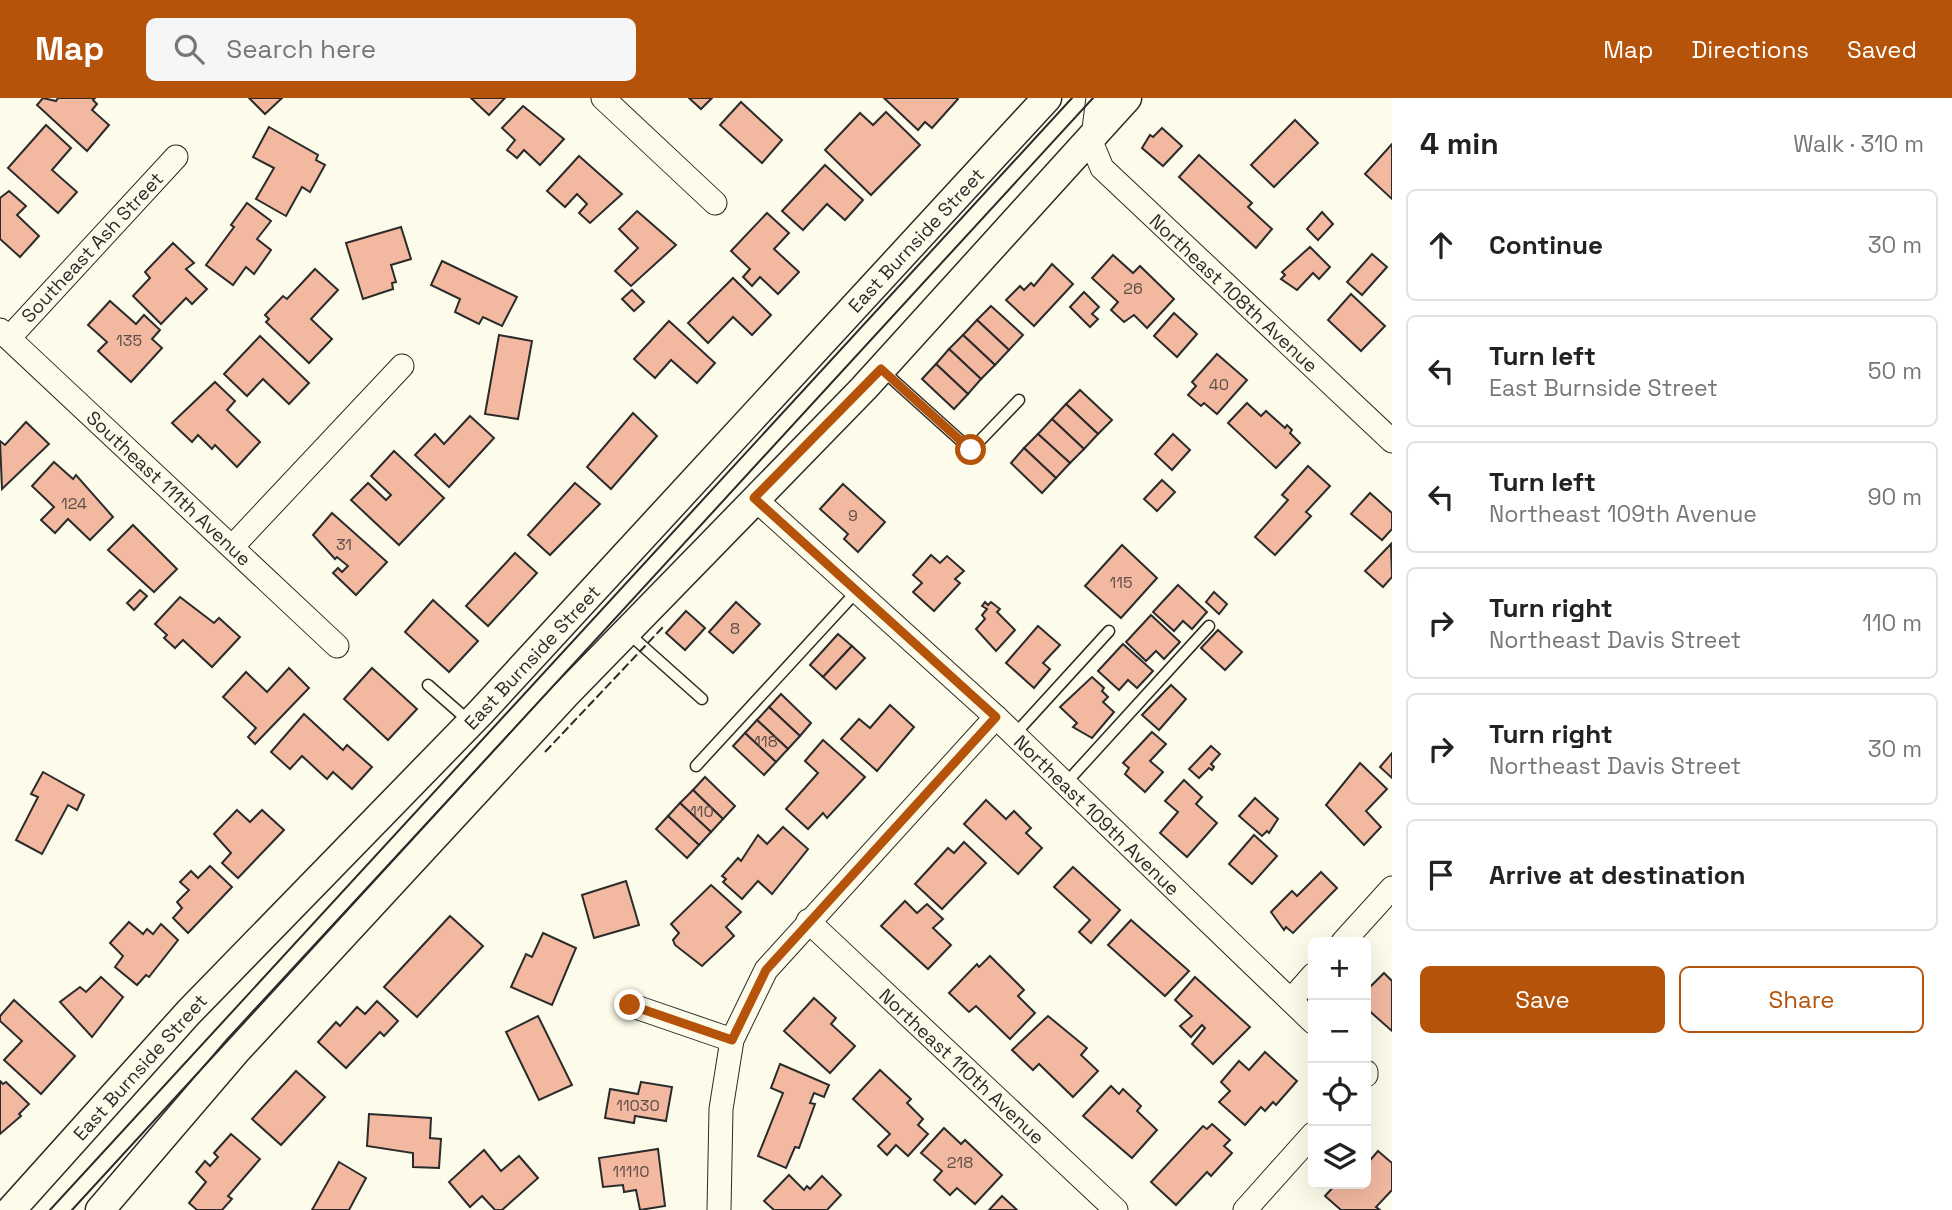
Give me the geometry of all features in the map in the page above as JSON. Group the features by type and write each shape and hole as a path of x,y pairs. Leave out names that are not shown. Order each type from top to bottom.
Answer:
{"street":[{"path":"603,98 715,203"},
{"name":"East Burnside Street","path":"11,1210 189,1012 471,723 1047,98"},
{"path":"1093,137 1098,98"},
{"path":"100,1210 237,1050 626,631 881,369 1127,98"},
{"name":"Northeast 108th Avenue","path":"1093,137 1091,144 1102,168 1392,441"},
{"name":"Southeast Ash Street","path":"4,334 176,156"},
{"name":"Southeast 111th Avenue","path":"4,334 337,646"},
{"path":"232,547 402,366"},
{"name":"Northeast 109th Avenue","path":"754,498 996,717 1308,1017"},
{"path":"719,1210 721,1109 732,1040 766,970 996,717"},
{"path":"1348,937 1392,888"},
{"name":"Northeast 110th Avenue","path":"808,921 1116,1210"},
{"path":"1291,1000 1308,981"},
{"path":"630,1005 732,1040"},
{"path":"1245,1210 1308,1140"}],"lane":[{"path":"881,369 971,450 1019,400"},
{"path":"696,766 857,591"},
{"path":"1065,784 1209,626"},
{"path":"626,631 702,699"},
{"path":"1014,735 1109,631"},
{"path":"428,685 471,723"}],"building":[{"path":"43,98 56,101 58,98 95,98 93,100 97,104 92,110 109,125 87,151 37,105"},
{"path":"249,98 282,98 265,114"},
{"path":"471,98 505,98 489,115"},
{"path":"689,98 712,98 701,109"},
{"path":"884,98 958,99 932,128 925,122 918,130"},
{"path":"741,102 782,140 762,163 720,125"},
{"path":"523,106 564,139 540,165 524,150 517,158 507,150 515,140 502,128"},
{"path":"886,112 920,145 871,195 825,150 860,113 873,125"},
{"path":"1295,120 1318,143 1274,187 1251,165"},
{"path":"46,125 71,148 52,170 77,192 58,213 8,168"},
{"path":"269,127 318,155 316,160 325,165 310,192 302,187 286,216 256,199 274,168 253,157"},
{"path":"1162,128 1182,146 1163,166 1142,148 1150,135 1153,137"},
{"path":"1392,144 1392,199 1365,174"},
{"path":"1199,155 1252,203 1248,207 1272,229 1256,248 1179,177"},
{"path":"579,156 622,194 590,223 579,213 587,204 577,194 565,207 547,191"},
{"path":"825,165 863,200 845,220 827,204 803,230 782,211"},
{"path":"9,191 26,206 17,215 39,236 20,257 0,239 0,198"},
{"path":"247,203 271,221 257,239 271,250 254,274 246,267 233,285 206,265 234,227 231,225"},
{"path":"637,211 676,245 631,286 615,271 638,248 619,229"},
{"path":"1322,212 1333,224 1318,240 1307,229"},
{"path":"767,213 789,233 774,249 799,272 778,294 760,277 752,286 743,277 750,269 731,251"},
{"path":"401,227 411,259 391,265 396,282 392,283 393,289 363,299 346,243"},
{"path":"173,243 194,263 186,269 207,289 192,304 186,298 161,324 133,296 150,278 145,272"},
{"path":"1310,247 1330,267 1319,279 1313,273 1297,290 1281,279 1285,275 1282,272"},
{"path":"1372,254 1387,267 1362,295 1347,282"},
{"path":"1113,255 1133,273 1140,266 1174,299 1147,328 1134,315 1124,322 1111,310 1118,302 1092,278"},
{"path":"442,261 517,297 502,326 483,317 479,324 455,312 460,299 431,285"},
{"path":"1052,264 1073,284 1034,326 1006,300 1020,286 1024,290 1031,283 1034,286"},
{"path":"315,269 338,290 311,319 332,339 309,363 266,322 269,319 265,315 283,296 287,299"},
{"path":"733,278 771,315 752,335 733,317 708,343 688,323"},
{"path":"632,290 644,302 634,311 622,299"},
{"path":"1084,292 1099,307 1092,314 1098,319 1090,327 1070,307"},
{"path":"1351,294 1385,326 1361,351 1328,320"},
{"path":"110,301 136,324 144,315 160,330 152,339 162,348 131,382 98,351 107,342 88,325"},
{"path":"991,306 1023,335 1009,350 977,320"},
{"path":"1174,313 1197,334 1177,357 1154,336"},
{"path":"977,320 1009,350 995,365 963,335"},
{"path":"669,321 715,363 697,383 671,360 655,378 634,359"},
{"path":"499,335 532,341 518,419 485,414"},
{"path":"963,335 995,365 981,379 949,349"},
{"path":"260,336 309,383 289,404 263,379 247,396 224,374"},
{"path":"949,349 981,379 968,394 936,364"},
{"path":"1217,354 1247,380 1217,414 1188,395 1196,386 1192,382"},
{"path":"936,364 968,394 954,409 922,379"},
{"path":"215,382 235,401 227,410 260,442 237,467 215,445 212,449 198,435 192,442 172,423"},
{"path":"1080,390 1112,420 1098,434 1066,404"},
{"path":"1247,403 1261,416 1266,411 1285,428 1287,425 1292,430 1290,433 1300,443 1276,468 1228,423"},
{"path":"1066,404 1098,434 1084,449 1052,419"},
{"path":"633,413 657,436 611,489 587,467"},
{"path":"470,416 494,438 449,487 415,455 435,434 444,444"},
{"path":"1052,419 1084,449 1070,463 1038,434"},
{"path":"26,422 49,444 2,489 0,441 5,445"},
{"path":"1038,434 1070,463 1056,478 1024,448"},
{"path":"1173,434 1190,450 1172,470 1155,454"},
{"path":"1024,448 1056,478 1042,493 1011,463"},
{"path":"394,451 444,498 399,545 351,500 368,483 386,500 391,495 371,476"},
{"path":"54,462 73,479 76,475 113,517 90,540 68,519 55,533 41,520 54,507 32,486"},
{"path":"1308,466 1330,486 1306,512 1311,516 1275,555 1255,537 1288,500 1282,495"},
{"path":"1162,480 1175,492 1157,511 1144,499"},
{"path":"575,483 600,504 550,555 528,535"},
{"path":"843,484 885,522 858,552 844,539 848,534 820,509"},
{"path":"1370,493 1392,513 1392,529 1382,540 1351,514"},
{"path":"332,513 387,562 356,595 333,573 338,568 342,572 348,566 337,557 335,559 313,535"},
{"path":"133,525 177,569 154,592 108,550"},
{"path":"1391,544 1392,577 1383,587 1365,571"},
{"path":"1122,545 1157,578 1121,618 1085,586"},
{"path":"515,553 537,573 488,626 466,606"},
{"path":"931,555 940,563 947,556 964,571 955,579 960,583 934,611 913,592 922,583 913,575"},
{"path":"1178,585 1207,612 1192,629 1183,621 1174,631 1153,612"},
{"path":"140,590 147,596 134,610 127,603"},
{"path":"1214,592 1227,604 1219,614 1206,602"},
{"path":"180,597 214,623 219,618 240,637 212,667 183,640 175,648 164,638 167,635 155,624"},
{"path":"433,600 478,641 449,672 405,632"},
{"path":"736,602 760,624 733,653 709,632"},
{"path":"985,602 988,605 991,602 1000,609 997,612 1015,630 996,651 976,629 985,619 982,615 987,609 982,606"},
{"path":"686,611 705,628 685,650 666,633"},
{"path":"1151,615 1180,642 1164,659 1156,651 1146,661 1126,642"},
{"path":"1038,626 1060,645 1043,663 1050,669 1034,688 1006,663"},
{"path":"1218,630 1242,652 1225,670 1201,648"},
{"path":"838,634 852,646 823,677 810,665"},
{"path":"1123,644 1153,671 1137,688 1128,680 1119,690 1098,671"},
{"path":"852,646 865,658 836,689 823,677"},
{"path":"289,668 309,688 255,744 248,737 256,728 223,697 246,672 267,692"},
{"path":"372,668 417,709 388,740 344,699"},
{"path":"1092,677 1104,688 1102,691 1108,697 1103,702 1114,712 1092,738 1073,727 1077,723 1060,707"},
{"path":"1171,685 1186,699 1159,730 1142,715"},
{"path":"781,694 811,723 800,736 769,707"},
{"path":"890,705 914,727 877,771 841,739 859,719 870,728"},
{"path":"769,707 800,736 788,749 757,720"},
{"path":"304,714 343,750 347,745 372,767 352,789 333,772 327,779 302,756 290,769 271,752"},
{"path":"757,720 788,749 776,762 745,733"},
{"path":"1152,732 1166,744 1150,761 1163,772 1145,792 1125,774 1129,768 1123,763"},
{"path":"745,733 776,762 764,775 733,746"},
{"path":"823,740 865,777 827,818 823,813 808,829 786,809 818,773 805,761"},
{"path":"1211,746 1220,754 1211,764 1214,767 1212,770 1209,768 1199,778 1189,769"},
{"path":"1392,753 1392,778 1380,767"},
{"path":"1360,763 1387,789 1366,811 1381,827 1364,845 1326,805"},
{"path":"43,772 84,795 77,810 68,805 42,854 16,840 38,797 31,794"},
{"path":"705,777 735,806 723,819 693,790"},
{"path":"1184,780 1202,797 1196,804 1217,823 1187,857 1160,833 1178,812 1165,801"},
{"path":"693,790 723,819 711,832 680,803"},
{"path":"1255,798 1278,819 1269,833 1267,831 1262,836 1239,816"},
{"path":"986,800 1006,819 1014,811 1031,828 1026,833 1042,848 1018,874 964,824"},
{"path":"680,803 711,832 699,845 668,816"},
{"path":"237,810 250,822 262,810 284,830 238,878 222,863 231,853 214,834"},
{"path":"668,816 699,845 687,858 656,829"},
{"path":"783,827 808,849 772,894 758,881 742,899 723,882 726,879 722,876 738,858 741,861 758,835 767,844"},
{"path":"1254,835 1277,856 1252,884 1229,864"},
{"path":"964,842 986,863 942,909 915,884 948,848 954,853"},
{"path":"210,866 232,887 188,933 173,918 182,908 177,902 189,890 180,882 191,871 198,878"},
{"path":"1073,867 1120,910 1091,943 1079,932 1090,920 1054,887"},
{"path":"1321,872 1337,888 1293,933 1286,927 1284,930 1271,912 1292,891 1297,896"},
{"path":"626,881 639,925 594,938 582,895"},
{"path":"711,885 741,912 726,927 734,936 702,966 675,945 673,940 679,933 671,924"},
{"path":"905,901 917,913 927,904 943,919 933,928 951,945 928,969 881,926"},
{"path":"450,916 483,946 417,1017 384,987"},
{"path":"1131,920 1189,971 1165,996 1108,945"},
{"path":"129,922 143,934 147,929 153,934 161,924 178,940 149,977 146,975 137,985 115,967 123,956 110,943"},
{"path":"543,933 576,948 552,1005 511,987 526,954 532,957"},
{"path":"990,956 1024,990 1018,996 1035,1013 1010,1039 976,1006 969,1012 949,993 977,964 979,967"},
{"path":"1384,973 1392,981 1392,1031 1371,1012 1371,986"},
{"path":"101,977 123,997 92,1037 60,1002 80,987 86,992"},
{"path":"1195,977 1250,1027 1213,1064 1192,1044 1205,1028 1202,1025 1191,1037 1180,1026 1192,1016 1175,1000"},
{"path":"814,998 836,1018 831,1024 855,1046 830,1073 784,1031"},
{"path":"14,1000 75,1056 41,1094 4,1060 22,1041 0,1021 0,1016"},
{"path":"377,1001 398,1021 384,1036 380,1032 346,1068 318,1042 336,1022 340,1026 357,1007 365,1014"},
{"path":"538,1016 572,1085 539,1100 506,1032"},
{"path":"1048,1016 1087,1048 1081,1055 1098,1071 1073,1097 1039,1064 1033,1070 1012,1050"},
{"path":"1265,1052 1297,1081 1276,1105 1273,1102 1265,1111 1261,1107 1245,1125 1219,1102 1230,1091 1221,1082 1239,1061 1249,1070"},
{"path":"780,1064 829,1085 824,1097 814,1093 810,1103 815,1104 799,1148 795,1147 786,1168 758,1156 783,1093 771,1088"},
{"path":"880,1070 911,1099 907,1103 923,1119 918,1125 928,1134 908,1156 896,1145 887,1155 878,1146 890,1134 853,1099"},
{"path":"296,1071 325,1097 281,1145 252,1119"},
{"path":"0,1081 3,1084 6,1082 29,1104 19,1114 21,1116 0,1134"},
{"path":"641,1082 672,1087 666,1121 635,1116 634,1123 605,1118 610,1089 638,1094"},
{"path":"1111,1086 1119,1094 1123,1089 1141,1106 1137,1111 1157,1130 1132,1158 1083,1116"},
{"path":"369,1114 431,1118 430,1138 441,1139 439,1168 413,1167 413,1153 367,1146"},
{"path":"1212,1124 1230,1140 1224,1146 1232,1153 1211,1176 1207,1172 1176,1205 1151,1182 1203,1126 1207,1129"},
{"path":"944,1128 961,1144 965,1140 1002,1175 975,1204 957,1188 950,1195 934,1180 942,1171 921,1153"},
{"path":"231,1134 260,1159 228,1196 232,1199 222,1210 197,1210 189,1203 206,1182 196,1172 205,1161 210,1166 218,1157 214,1153"},
{"path":"658,1149 665,1206 640,1210 636,1190 624,1192 623,1185 603,1187 599,1158"},
{"path":"484,1150 501,1171 519,1156 538,1178 502,1210 495,1210 482,1196 470,1207 449,1182"},
{"path":"1378,1151 1392,1163 1392,1190 1376,1207 1380,1210 1341,1210 1325,1196 1331,1189 1371,1189 1371,1159"},
{"path":"339,1162 366,1178 349,1210 312,1210"},
{"path":"789,1175 804,1190 807,1186 810,1189 822,1176 841,1195 827,1210 774,1210 764,1201"},
{"path":"1002,1196 1017,1210 989,1210"}],"tram line":[{"path":"50,1210 1072,98"},
{"path":"72,1210 1093,98"}],"fence":[{"path":"545,752 663,627"}],"route":[{"path":"630,1005 732,1040 744,1010 766,970 996,717 754,498 881,369 971,450"}]}
